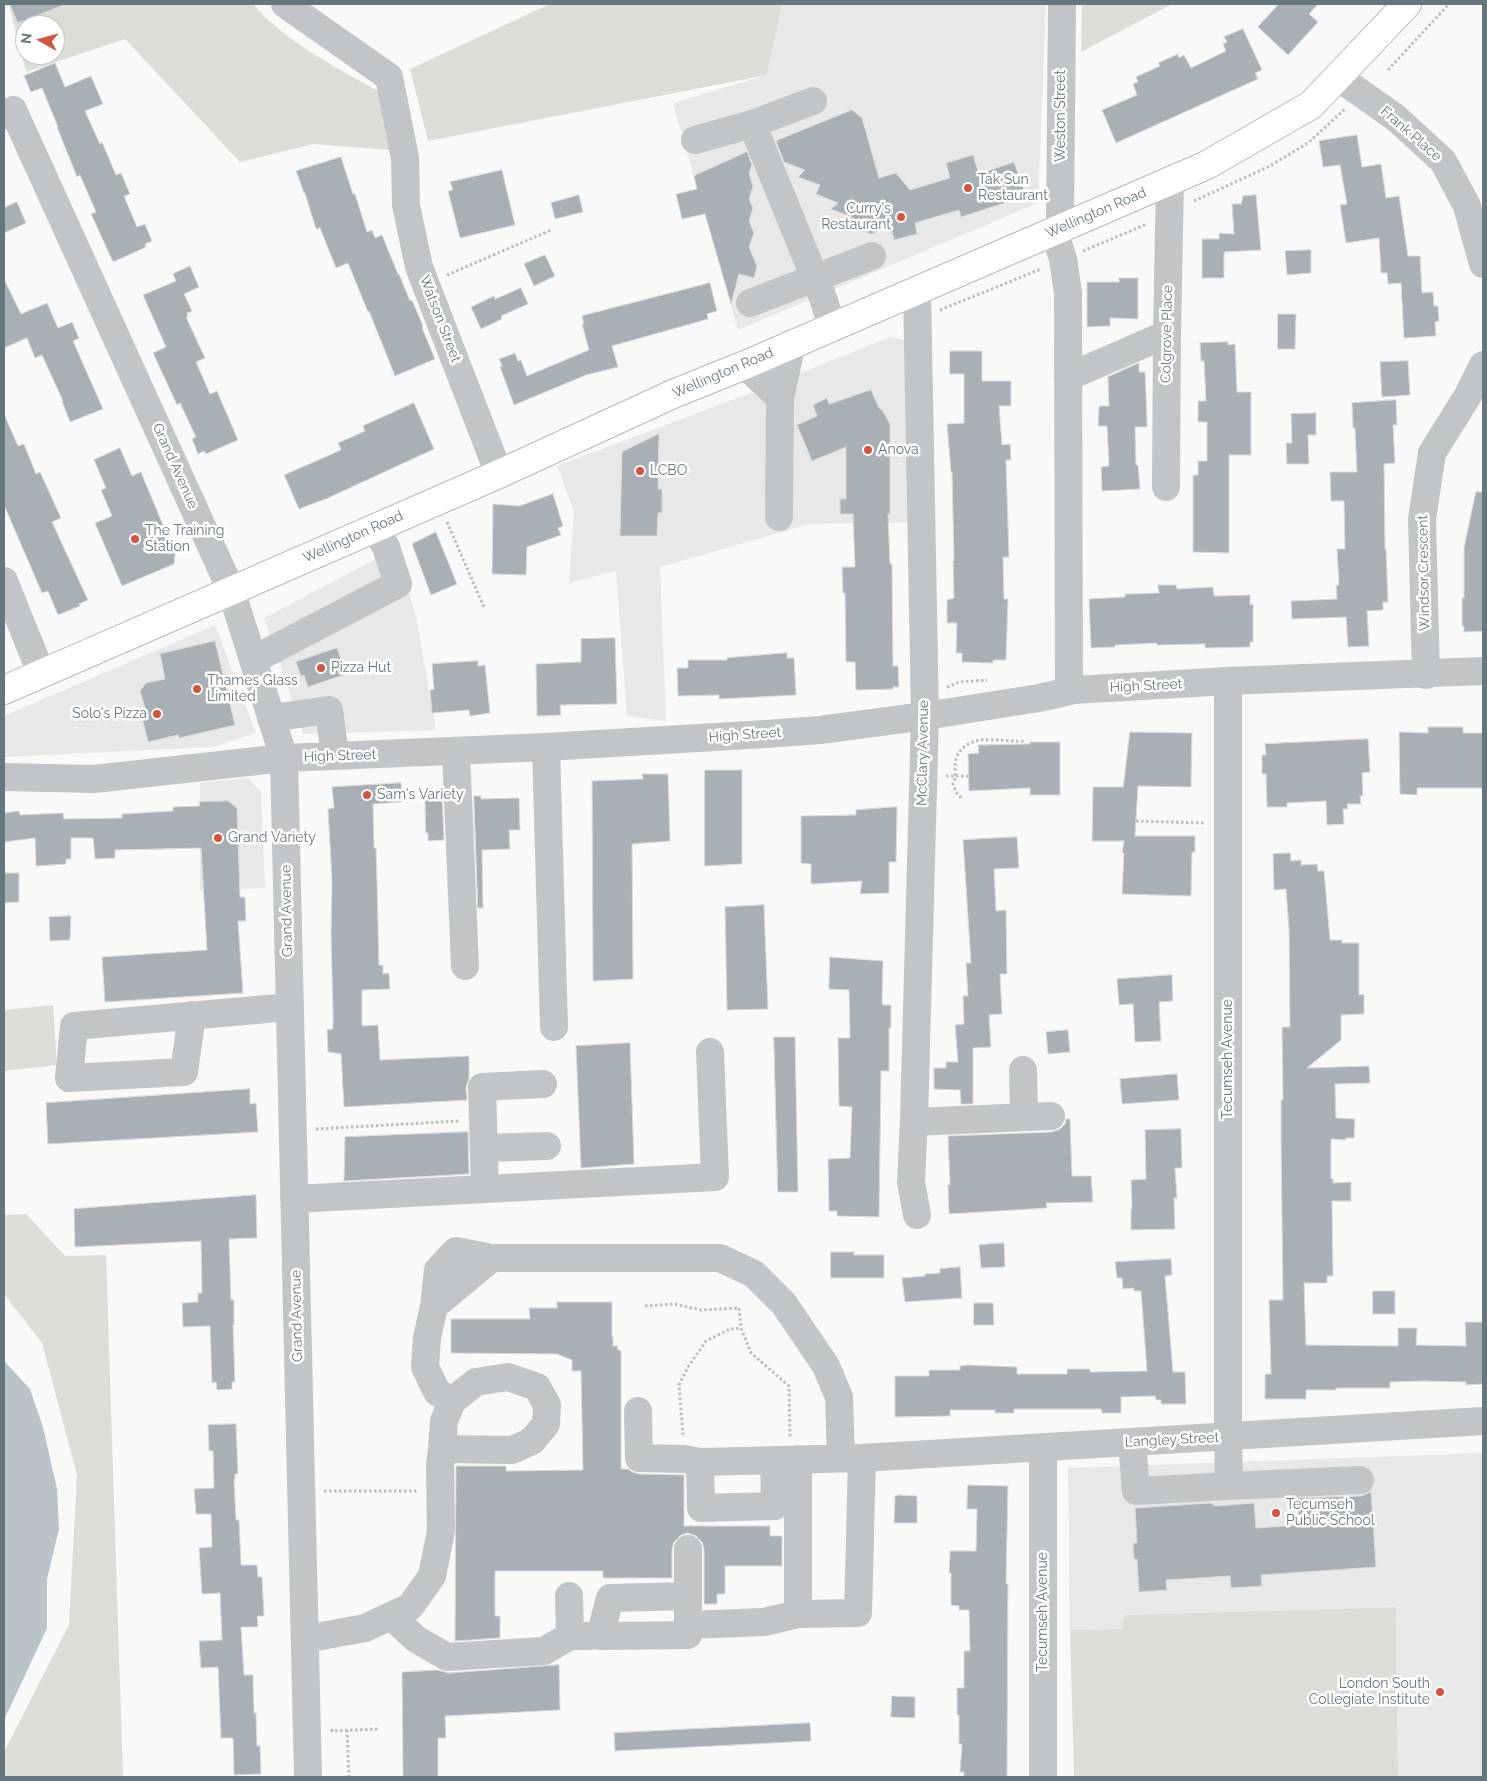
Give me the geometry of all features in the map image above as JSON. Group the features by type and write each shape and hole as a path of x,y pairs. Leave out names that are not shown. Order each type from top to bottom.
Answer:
{"main road":[{"name":"Wellington Road","path":"4,690 499,474 673,394 745,365 792,343 1207,165 1312,105 1407,4"}],"street":[{"name":"Watson Street","path":"285,4 389,77 405,158 406,205 420,267 499,474"},
{"name":"Weston Street","path":"1062,4 1057,230 1068,293 1069,691"},
{"name":"Frank Place","path":"1338,77 1396,118 1443,161 1467,206 1483,264"},
{"path":"695,140 752,124 813,101"},
{"name":"Grand Avenue","path":"4,114 13,110 231,590 284,758 308,1777"},
{"path":"752,124 823,298 832,326"},
{"name":"Colgrove Place","path":"1166,487 1170,181"},
{"path":"750,303 872,256"},
{"name":"McClary Avenue","path":"917,290 925,716 911,1182 917,1215"},
{"path":"1068,377 1167,334"},
{"path":"779,517 780,398 792,343"},
{"path":"745,365 780,398"},
{"name":"Windsor Crescent","path":"1426,675 1422,519 1432,453 1467,397 1483,365"},
{"path":"253,660 398,584 386,547 375,528"},
{"path":"4,581 41,673"},
{"name":"High Street","path":"4,777 94,779 284,758 546,748 820,730 925,716 1039,698 1069,691 1228,681 1426,675 1483,671"},
{"name":"Tecumseh Avenue","path":"1228,681 1229,1486"},
{"path":"271,718 329,710 335,756"},
{"path":"546,748 554,1027"},
{"path":"456,751 465,966"},
{"path":"192,1015 290,1007"},
{"path":"294,1199 715,1177 710,1052"},
{"path":"1023,1070 1024,1117"},
{"path":"485,1189 482,1087 543,1084"},
{"path":"914,1122 1052,1116"},
{"path":"484,1148 547,1146"},
{"path":"452,1401 437,1392 425,1367 427,1338 434,1306 492,1258 720,1258 754,1274 784,1304 826,1366 839,1397 851,1458 858,1613 798,1614 764,1622 688,1625"},
{"path":"304,1640 365,1628 410,1607 432,1576 441,1532 440,1491 442,1449 444,1421 452,1401 476,1382 508,1377 537,1387 548,1405 546,1424 532,1441 512,1450 442,1449"},
{"name":"Langley Street","path":"638,1411 639,1458 692,1461 788,1455 851,1458 1483,1421"},
{"path":"1132,1442 1136,1491 1360,1480"},
{"name":"Tecumseh Avenue","path":"1042,1447 1043,1777"},
{"path":"788,1455 798,1614"},
{"path":"692,1461 701,1508 775,1506 788,1455"},
{"path":"391,1616 416,1639 447,1657 544,1651 570,1636 688,1635 688,1549"},
{"path":"569,1596 570,1636"},
{"path":"600,1636 610,1598 688,1596"}],"path":[{"path":"1388,70 1450,4"},
{"path":"1189,202 1268,167 1308,143 1350,105"},
{"path":"932,314 1152,222"},
{"path":"427,285 467,265 551,230"},
{"path":"446,519 484,607"},
{"path":"961,798 953,784 955,776 954,767 958,753 976,740 1025,741"},
{"path":"940,777 969,776"},
{"path":"1136,821 1229,824"},
{"path":"293,1130 483,1120"},
{"path":"645,1306 674,1304 701,1310 739,1308 741,1328 751,1354 789,1386 788,1455"},
{"path":"692,1461 679,1385 706,1342 730,1329 741,1328"},
{"path":"301,1492 440,1491"},
{"path":"331,1724 332,1732 378,1729"},
{"path":"347,1730 349,1777"}],"shaded area":[{"path":"9,4 253,4 295,42 380,92 391,150 313,144 240,162 125,39 65,59 65,15 15,15 15,28"},
{"path":"550,4 782,4 767,75 428,141 410,69"},
{"path":"782,4 1046,4 1038,203 738,330 673,103 767,75"},
{"path":"1082,4 1172,4 1081,52"},
{"path":"24,65 47,65 26,72"},
{"path":"890,337 908,341 911,522 810,524 660,567 666,721 627,716 616,571 569,583 574,511 557,466 753,392"},
{"path":"395,549 416,616 436,730 303,734 264,618"},
{"path":"215,625 256,733 212,747 4,757 4,716"},
{"path":"248,778 261,792 265,888 200,890 200,783"},
{"path":"53,1005 57,1065 4,1071 4,1010"},
{"path":"26,1214 65,1256 106,1255 123,1777 4,1777 4,1752 69,1625 77,1475 42,1343 4,1294 4,1215"},
{"path":"4,1361 30,1389 43,1427 57,1489 59,1529 47,1579 47,1628 4,1720"},
{"name":"Tecumseh Public School","path":"1483,1453 1483,1777 1398,1777 1396,1607 1124,1615 1122,1629 1070,1630 1068,1468"},
{"path":"1396,1607 1398,1777 1074,1777 1070,1630 1122,1629 1124,1615"}],"building":[{"path":"10,4 64,4 38,15 15,16"},
{"path":"1279,4 1318,4 1309,14 1318,22 1288,55 1258,27"},
{"path":"1243,29 1262,70 1255,73 1258,79 1116,143 1102,110 1137,95 1133,84 1138,82 1136,77 1160,66 1158,63 1178,54 1179,58 1184,55 1191,68 1226,51 1223,44 1227,42 1224,37"},
{"path":"50,65 56,65 65,87 91,76 103,104 85,111 100,144 102,142 116,175 121,173 130,194 124,196 137,227 145,224 152,241 145,244 146,247 113,262 91,214 96,212 80,175 77,177 42,88 31,92 24,76"},
{"path":"852,110 862,118 879,178 896,173 910,190 950,178 946,163 973,155 979,174 1014,162 1026,196 961,217 959,210 915,223 917,234 894,240 891,227 871,234 849,226 852,217 831,209 838,203 816,194 820,185 798,177 805,170 784,162 776,141"},
{"path":"1357,135 1362,167 1381,164 1386,198 1399,196 1408,256 1420,256 1422,293 1433,292 1434,306 1438,306 1439,321 1435,322 1436,336 1404,338 1401,283 1388,284 1387,273 1381,273 1379,238 1346,243 1340,205 1347,204 1340,165 1323,167 1319,141"},
{"path":"747,152 752,165 749,173 753,186 749,199 753,208 749,221 754,233 749,247 757,266 754,278 739,274 731,304 705,214 682,219 676,194 697,189 694,176"},
{"path":"341,157 367,232 372,230 375,238 382,235 410,301 412,300 435,359 395,376 348,263 336,268 320,228 316,229 296,171"},
{"path":"502,170 515,225 460,238 448,191 453,190 450,182"},
{"path":"579,195 583,212 555,219 551,203"},
{"path":"1256,195 1261,250 1224,252 1224,278 1202,278 1202,239 1219,239 1219,233 1234,234 1232,204 1241,204 1243,196"},
{"path":"17,202 26,223 4,233 4,208"},
{"path":"1311,250 1311,273 1287,275 1285,251"},
{"path":"545,255 555,276 534,286 524,264"},
{"path":"190,266 199,287 184,294 192,311 187,313 188,316 186,317 205,358 196,362 210,394 217,391 238,440 206,454 204,451 198,454 192,439 196,437 180,403 177,405 153,353 166,347 143,295 176,281 173,274"},
{"path":"1119,278 1138,278 1138,319 1110,318 1110,326 1087,327 1087,282 1119,282"},
{"path":"4,279 21,314 47,303 58,328 72,322 79,338 73,341 103,409 70,422 63,401 42,355 35,358 27,338 4,348"},
{"path":"710,283 717,311 707,314 708,319 612,346 618,367 586,375 514,405 500,367 502,366 499,359 515,353 518,361 521,360 527,376 589,350 582,324 584,324 582,316"},
{"path":"521,288 528,304 501,316 502,319 481,329 471,307 494,296 495,299"},
{"path":"1278,314 1296,314 1295,349 1278,349"},
{"path":"1228,342 1228,345 1235,344 1237,392 1251,392 1251,455 1229,455 1229,553 1193,552 1193,475 1198,475 1198,461 1207,461 1207,422 1198,422 1198,401 1206,401 1204,361 1201,361 1200,343"},
{"path":"950,351 982,351 982,381 1011,381 1011,406 999,406 1002,445 1010,444 1011,460 1006,460 1009,557 1003,557 1004,599 1008,599 1006,660 993,660 993,663 962,662 962,653 956,653 957,623 947,623 947,600 954,598 954,561 952,472 947,424 964,423 964,374 950,374"},
{"path":"1408,361 1410,395 1382,397 1380,362"},
{"path":"1139,363 1139,372 1145,372 1147,417 1147,427 1135,427 1136,465 1138,465 1140,489 1102,491 1101,467 1109,466 1107,426 1098,426 1099,406 1109,406 1108,377"},
{"path":"871,390 879,408 890,424 890,514 888,514 890,564 892,564 893,666 898,666 899,687 893,687 893,689 856,690 855,662 846,662 845,593 843,593 842,567 855,567 853,514 840,514 840,499 846,499 846,447 812,461 797,425 817,416 813,405 827,398 829,404"},
{"path":"1396,400 1397,425 1393,425 1395,463 1384,464 1388,602 1383,602 1383,610 1367,611 1369,646 1348,647 1346,617 1292,619 1291,601 1337,599 1336,585 1339,585 1337,549 1345,549 1344,501 1331,501 1330,472 1357,472 1352,403"},
{"path":"414,403 434,449 328,498 299,509 284,475 341,450 338,443 365,431 363,426"},
{"path":"1316,413 1316,435 1308,435 1309,464 1287,464 1286,443 1292,443 1291,414"},
{"path":"4,414 18,446 24,444 36,474 40,472 61,518 52,522 88,600 79,604 80,606 58,615 48,591 42,593 4,505"},
{"name":"LCBO","path":"659,434 658,489 662,489 662,513 658,513 657,536 620,536 622,452"},
{"name":"The Training Station","path":"120,448 132,476 141,472 175,554 174,564 122,586 95,523 112,516 101,490 106,488 94,460"},
{"path":"1476,492 1483,492 1483,631 1464,632 1464,626 1462,626 1462,598 1464,598 1464,548"},
{"path":"553,494 563,526 558,528 561,535 527,547 526,575 492,574 493,504 519,506"},
{"path":"436,532 457,584 431,595 412,544"},
{"path":"1158,585 1176,585 1177,589 1213,587 1214,596 1250,595 1250,605 1253,604 1253,642 1250,642 1250,647 1205,648 1205,644 1157,645 1157,643 1091,648 1089,599 1125,597 1125,594 1159,593"},
{"path":"615,638 617,704 560,705 561,715 537,716 536,664 581,662 581,639"},
{"name":"Thames Glass Limited","path":"215,641 235,725 179,738 178,735 148,742 142,717 146,711 140,691 146,683 165,679 160,654"},
{"name":"Pizza Hut","path":"337,648 346,674 308,687 304,675 301,676 296,662"},
{"path":"787,653 787,658 794,658 796,695 719,699 719,695 678,696 677,668 688,668 688,660 727,660 727,658"},
{"path":"478,661 478,666 485,665 490,713 470,716 469,710 432,713 430,690 434,689 432,664"},
{"path":"1428,727 1463,727 1463,733 1483,733 1483,788 1417,788 1417,795 1400,794 1399,732 1428,733"},
{"path":"1130,732 1192,733 1191,787 1138,786 1135,836 1195,836 1195,852 1192,852 1191,896 1122,894 1124,853 1122,853 1124,841 1092,841 1093,787 1123,787"},
{"path":"1368,739 1370,772 1362,773 1363,796 1360,796 1361,804 1347,804 1348,809 1343,809 1344,824 1327,825 1326,801 1287,803 1287,807 1267,807 1266,774 1262,774 1262,755 1266,755 1265,744"},
{"path":"1030,742 1060,742 1060,795 1030,795 1030,788 969,791 968,754 979,753 978,745 1030,744"},
{"path":"705,770 742,770 742,864 705,866"},
{"path":"642,774 668,774 670,841 632,844 633,979 593,981 592,781 643,779"},
{"path":"401,783 402,802 373,804 379,965 383,965 383,974 389,973 390,989 362,990 362,1026 378,1025 380,1060 469,1056 469,1079 466,1087 467,1100 344,1107 341,1054 328,1052 327,1030 333,1029 333,1013 332,881 328,809 334,808 332,787"},
{"path":"425,794 442,794 444,840 428,841"},
{"path":"474,796 481,796 481,799 519,798 520,830 509,830 510,849 482,850 483,908 478,908"},
{"path":"228,801 237,808 240,897 245,897 246,921 238,921 243,993 105,1002 102,957 207,950 201,848 115,850 115,858 95,859 93,838 71,838 71,859 66,859 66,864 36,866 35,838 4,842 4,813 19,811 20,815 63,813 64,819 122,818 122,814 173,811 173,807 200,806 199,802"},
{"path":"897,807 896,862 889,862 889,893 860,894 862,881 811,884 811,864 801,863 801,816 856,815 856,810"},
{"path":"1017,837 1019,868 994,869 996,911 1006,910 1007,974 1000,974 1002,1014 989,1015 991,1047 973,1048 973,1104 961,1104 960,1090 934,1089 934,1068 946,1068 946,1062 958,1062 955,1025 964,1024 963,996 968,996 966,963 971,963 963,840"},
{"path":"1290,853 1291,861 1301,860 1301,865 1317,864 1318,871 1324,871 1330,940 1342,940 1342,943 1359,943 1359,995 1364,994 1364,1014 1341,1015 1341,1040 1307,1068 1369,1066 1370,1083 1335,1084 1336,1118 1355,1119 1354,1138 1346,1138 1346,1140 1331,1139 1331,1179 1333,1179 1333,1183 1351,1182 1351,1201 1332,1201 1333,1276 1327,1276 1327,1283 1304,1283 1306,1345 1398,1346 1398,1328 1417,1328 1416,1345 1466,1346 1465,1322 1483,1322 1483,1384 1466,1385 1466,1382 1421,1381 1390,1382 1390,1388 1306,1390 1306,1399 1265,1399 1265,1374 1271,1374 1269,1300 1283,1300 1282,1027 1290,1027 1289,929 1286,889 1274,890 1273,854"},
{"path":"4,873 19,873 19,902 4,903"},
{"path":"764,905 768,1009 727,1010 725,907"},
{"path":"71,916 70,940 50,941 49,917"},
{"path":"830,957 883,961 882,1002 883,1005 891,1005 891,1028 889,1028 889,1071 881,1071 879,1217 837,1216 837,1211 829,1211 828,1159 850,1158 852,1107 839,1106 838,1038 850,1038 849,990 829,989"},
{"path":"1172,975 1173,1001 1159,1002 1161,1041 1135,1042 1133,1004 1119,1005 1117,979"},
{"path":"1068,1030 1070,1052 1048,1054 1046,1032"},
{"path":"774,1037 795,1037 798,1192 778,1192"},
{"path":"630,1043 634,1164 581,1168 576,1046"},
{"path":"1177,1074 1179,1100 1122,1104 1120,1079"},
{"path":"250,1089 250,1104 256,1103 258,1132 48,1144 46,1103"},
{"path":"1066,1119 1070,1119 1072,1176 1091,1176 1093,1202 1046,1203 1047,1208 949,1214 948,1136 1052,1132 1060,1129 1065,1124"},
{"path":"1181,1129 1182,1168 1175,1168 1177,1198 1174,1198 1175,1229 1131,1230 1131,1180 1146,1179 1145,1130"},
{"path":"468,1132 469,1174 344,1181 345,1137"},
{"path":"256,1195 257,1238 229,1239 231,1300 234,1300 235,1382 232,1382 232,1389 217,1390 216,1382 212,1383 210,1326 183,1327 182,1303 198,1302 198,1293 202,1293 201,1241 75,1247 74,1209"},
{"path":"1004,1243 1005,1267 981,1268 979,1245"},
{"path":"831,1252 854,1252 854,1255 884,1255 884,1278 831,1278"},
{"path":"1171,1259 1172,1275 1165,1276 1173,1372 1185,1372 1186,1404 1161,1404 1161,1400 1156,1400 1155,1396 1121,1397 1121,1413 1102,1413 1101,1409 1014,1409 1014,1413 995,1413 995,1410 950,1410 950,1416 895,1417 895,1376 929,1376 929,1370 960,1370 960,1366 967,1365 1017,1367 1017,1374 1067,1374 1067,1369 1090,1369 1090,1372 1147,1371 1141,1291 1134,1291 1134,1288 1123,1289 1122,1278 1117,1278 1115,1262"},
{"path":"960,1267 962,1298 905,1302 902,1278 925,1276 925,1274 940,1273 940,1269"},
{"path":"1373,1291 1395,1291 1395,1314 1373,1314"},
{"path":"557,1302 612,1302 613,1346 618,1346 617,1349 621,1351 621,1469 628,1469 639,1474 684,1475 684,1526 770,1526 770,1536 782,1536 782,1566 725,1566 725,1594 717,1594 717,1604 704,1604 704,1549 702,1542 696,1536 688,1533 681,1535 674,1542 672,1549 672,1578 603,1578 603,1571 495,1571 495,1616 500,1616 500,1638 455,1641 456,1466 506,1466 506,1471 583,1470 581,1371 572,1371 572,1360 557,1354 451,1353 451,1319 530,1319 529,1308 557,1308"},
{"path":"974,1303 993,1303 994,1325 974,1325"},
{"path":"236,1424 238,1474 235,1474 234,1479 236,1520 239,1520 241,1565 257,1565 258,1577 262,1577 264,1616 257,1616 258,1627 241,1627 244,1675 253,1675 254,1713 256,1713 257,1746 260,1746 261,1774 234,1775 233,1738 221,1738 218,1667 201,1668 199,1641 222,1640 220,1593 202,1594 199,1548 212,1547 211,1514 196,1514 194,1489 214,1488 213,1451 209,1451 208,1425"},
{"path":"968,1485 1008,1486 1006,1584 1008,1584 1007,1777 964,1777 964,1772 960,1772 962,1744 959,1744 957,1688 964,1688 964,1651 970,1651 969,1610 959,1610 959,1606 951,1605 951,1573 949,1573 950,1551 976,1551 977,1509 967,1509"},
{"name":"Tecumseh Public School","path":"1371,1492 1376,1567 1261,1575 1262,1586 1231,1588 1230,1576 1166,1580 1167,1590 1139,1592 1137,1559 1134,1559 1133,1543 1137,1543 1135,1508 1210,1503 1216,1506 1254,1503 1256,1528 1299,1525 1298,1498 1361,1496"},
{"path":"895,1496 917,1496 917,1523 894,1523"},
{"path":"559,1665 560,1710 445,1716 446,1738 438,1738 438,1777 403,1777 402,1672 438,1670 448,1673"},
{"path":"892,1696 915,1697 915,1718 891,1717"},
{"path":"810,1723 811,1741 615,1751 614,1733"}],"place":[{"name":"Tak Sun Restaurant","path":"968,188"},
{"name":"Curry's Restaurant","path":"901,217"},
{"name":"Anova","path":"868,450"},
{"name":"LCBO","path":"640,471"},
{"name":"The Training Station","path":"135,539"},
{"name":"Pizza Hut","path":"321,668"},
{"name":"Thames Glass Limited","path":"197,689"},
{"name":"Solo's Pizza","path":"157,714"},
{"name":"Sam's Variety","path":"367,795"},
{"name":"Grand Variety","path":"218,838"},
{"name":"Tecumseh Public School","path":"1276,1513"},
{"name":"London South Collegiate Institute","path":"1440,1692"}]}
